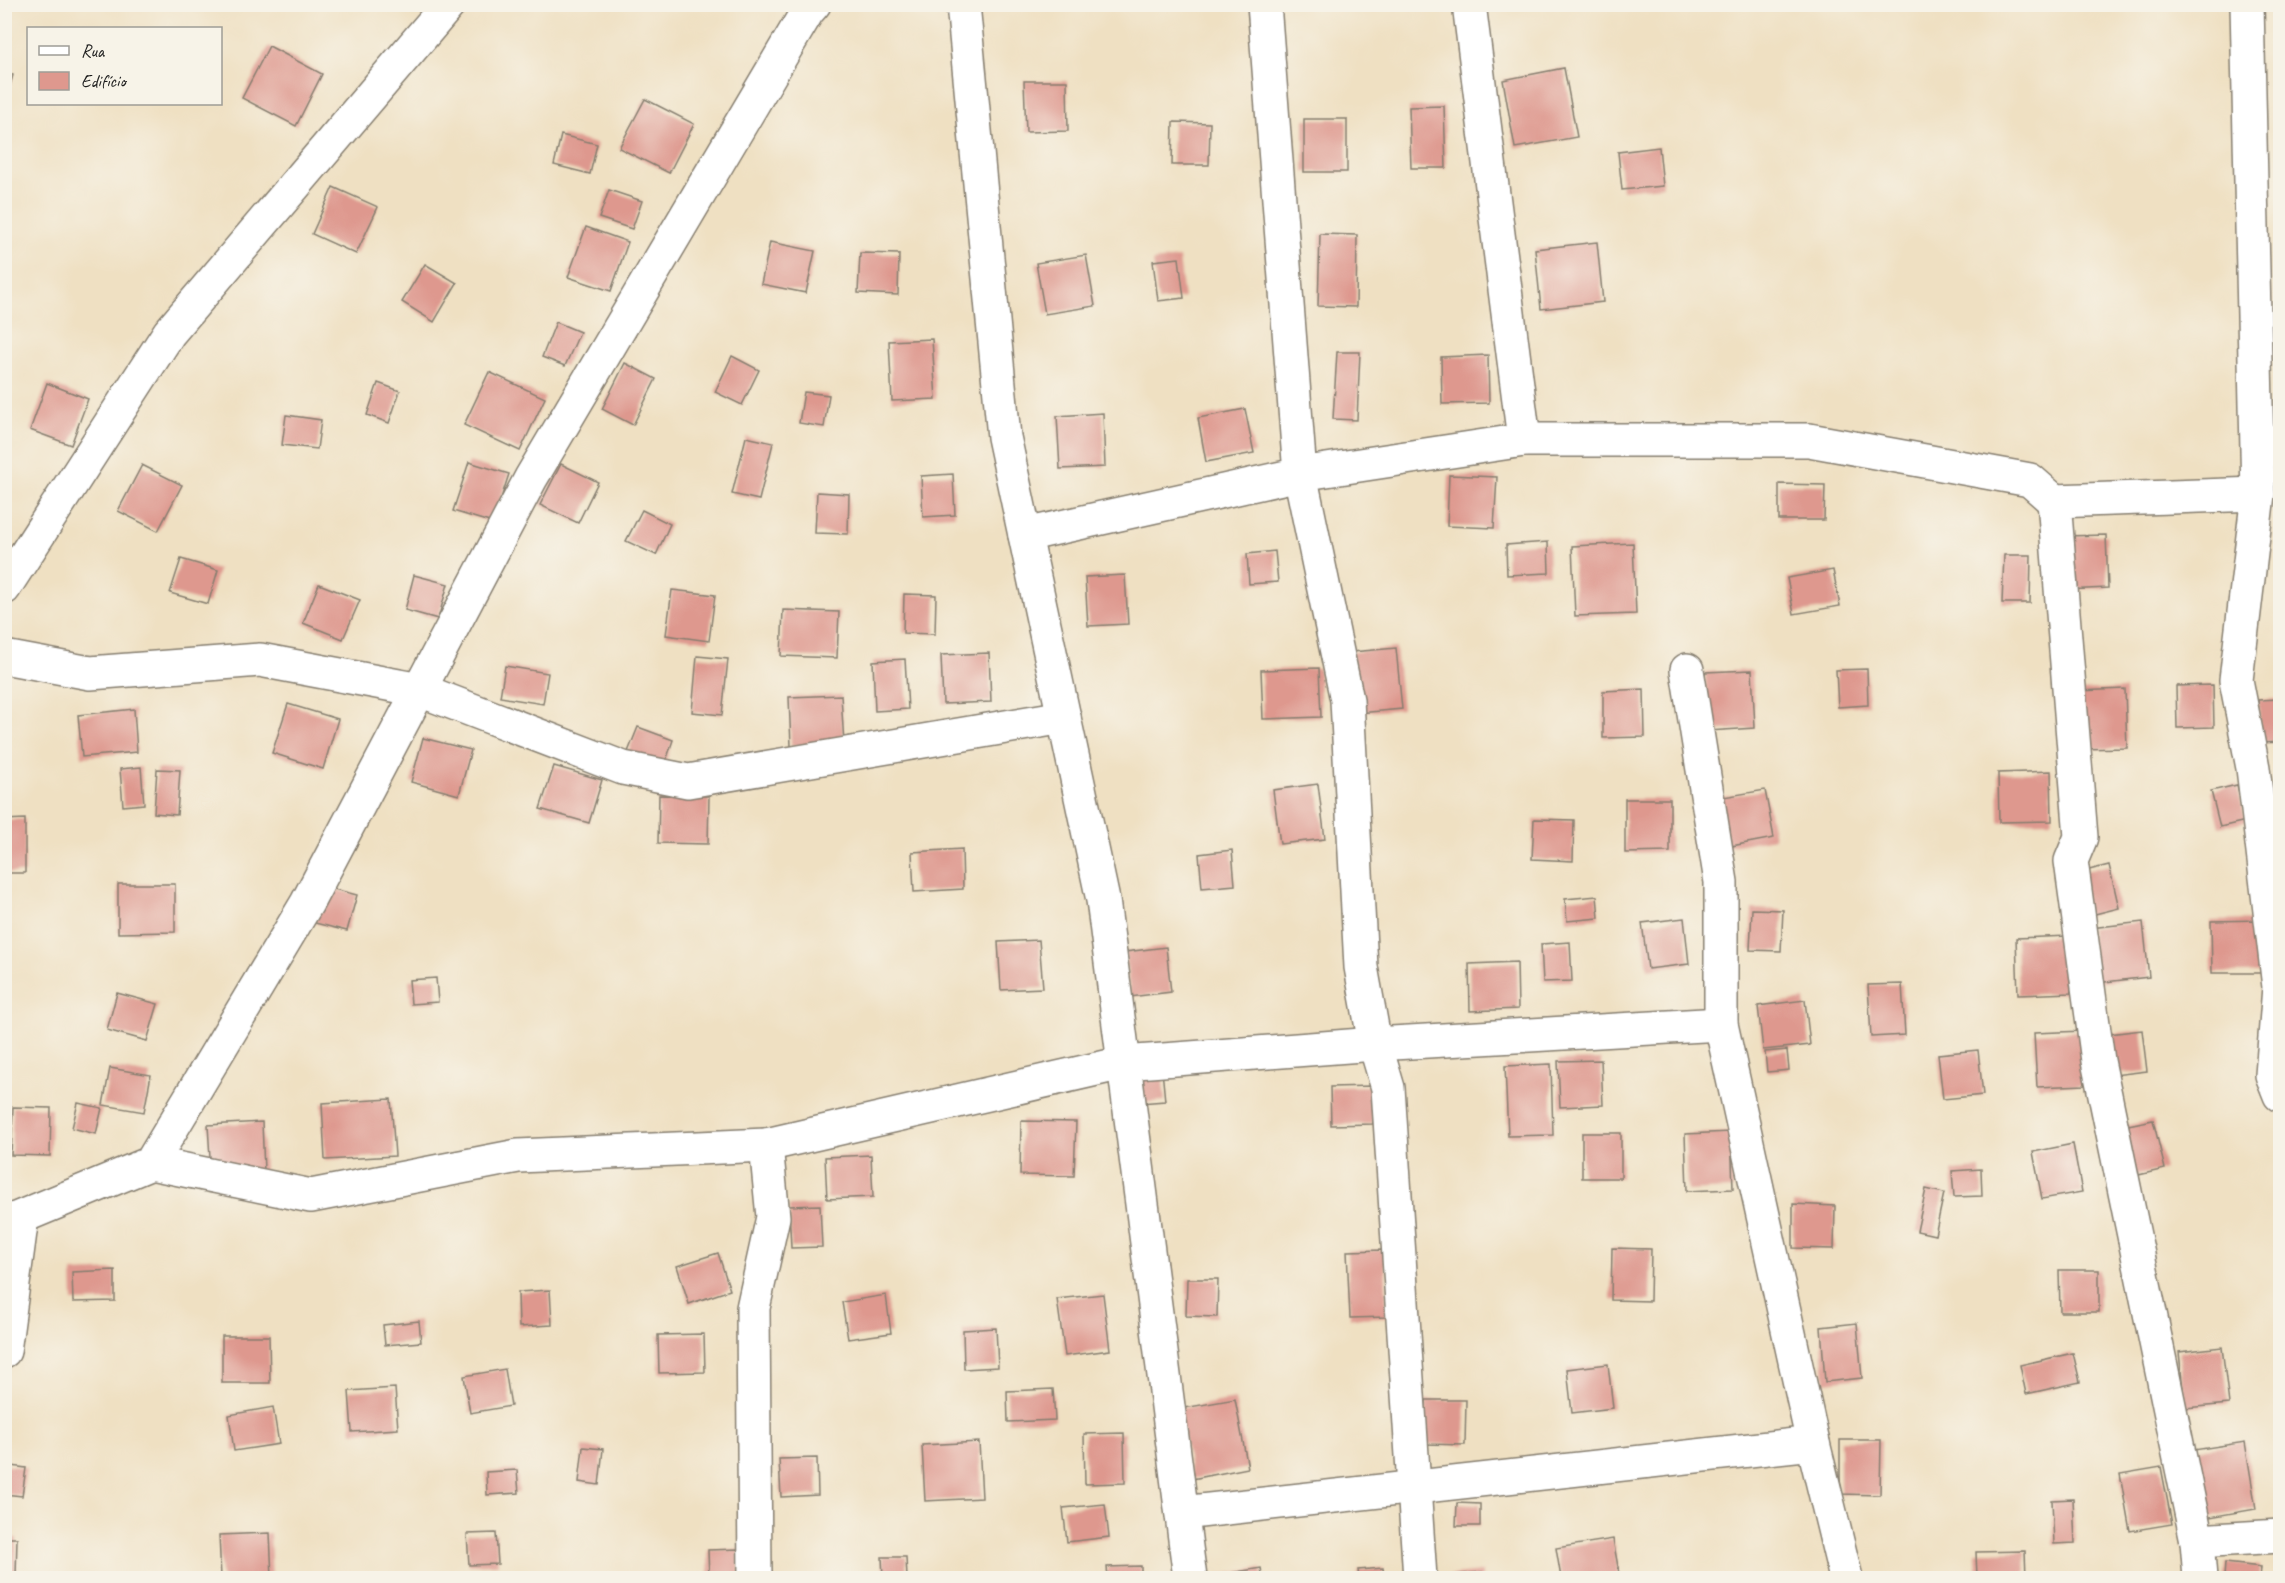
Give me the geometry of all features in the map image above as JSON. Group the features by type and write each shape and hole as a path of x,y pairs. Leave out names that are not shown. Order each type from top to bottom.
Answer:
{"street":[{"path":"4,588 169,333 449,4"},
{"path":"151,1164 307,903 531,478 807,12 814,4"},
{"path":"963,4 1004,437 1103,900 1190,1578"},
{"path":"1264,4 1300,474 1347,700 1361,967 1375,1044 1388,1088 1420,1578"},
{"path":"1469,4 1524,440"},
{"path":"2247,4 2269,419 2236,680 2253,768 2279,987 2272,1075 2280,1095"},
{"path":"1025,535 1300,474 1524,440 1809,440 2030,480 2054,501 2258,494"},
{"path":"2054,501 2081,837 2071,861 2096,1050 2197,1541 2200,1578"},
{"path":"4,657 90,673 260,660 420,690 623,768 688,781 1064,717"},
{"path":"1687,670 1721,882 1721,1024 1813,1443 1846,1578"},
{"path":"4,1351 13,1220 151,1164 311,1197 518,1156 766,1145 1123,1063 1375,1044 1721,1024"},
{"path":"755,1578 753,1308 773,1216 766,1145"},
{"path":"1182,1514 1813,1443"},
{"path":"2197,1541 2280,1536"}],"building":[{"path":"269,46 322,74 296,126 242,98"},
{"path":"1564,68 1577,137 1515,148 1503,80"},
{"path":"4,73 13,75 5,103 4,103"},
{"path":"1024,81 1067,81 1068,131 1026,132"},
{"path":"645,99 694,124 669,173 619,148"},
{"path":"1444,106 1446,168 1411,168 1409,107"},
{"path":"1304,119 1347,119 1347,172 1304,172"},
{"path":"1173,122 1210,123 1209,165 1172,165"},
{"path":"561,135 597,144 590,174 554,165"},
{"path":"1659,147 1663,186 1622,190 1618,152"},
{"path":"333,187 378,207 356,254 312,234"},
{"path":"609,190 642,201 632,229 599,218"},
{"path":"586,227 628,242 611,291 568,277"},
{"path":"1320,234 1357,235 1356,307 1318,306"},
{"path":"770,242 815,251 806,293 761,284"},
{"path":"1597,242 1603,302 1541,309 1535,249"},
{"path":"860,253 899,254 898,295 858,293"},
{"path":"1086,255 1095,306 1045,314 1036,263"},
{"path":"1179,258 1184,298 1158,301 1153,261"},
{"path":"425,264 457,283 434,322 402,302"},
{"path":"556,322 580,332 565,366 542,357"},
{"path":"932,339 936,399 892,401 889,341"},
{"path":"1337,352 1360,352 1357,420 1333,419"},
{"path":"1488,355 1489,403 1442,404 1441,357"},
{"path":"732,356 759,370 742,405 715,392"},
{"path":"625,363 656,379 633,425 602,409"},
{"path":"489,372 545,398 520,451 464,425"},
{"path":"47,383 88,399 71,445 30,430"},
{"path":"378,383 400,391 389,423 367,415"},
{"path":"804,392 829,395 824,427 799,423"},
{"path":"1245,409 1254,453 1206,462 1198,418"},
{"path":"1103,413 1105,467 1060,469 1057,416"},
{"path":"286,415 321,420 317,449 282,445"},
{"path":"746,437 773,443 759,500 732,494"},
{"path":"469,462 509,474 493,523 453,511"},
{"path":"561,464 598,482 578,523 540,505"},
{"path":"142,465 182,485 158,531 118,511"},
{"path":"953,474 955,515 923,517 921,476"},
{"path":"1449,475 1497,477 1494,528 1447,526"},
{"path":"1779,484 1825,485 1824,520 1779,520"},
{"path":"817,492 849,494 848,534 815,533"},
{"path":"642,510 670,524 656,555 626,541"},
{"path":"2106,535 2108,588 2065,590 2063,536"},
{"path":"1548,542 1549,573 1507,575 1506,545"},
{"path":"1633,543 1636,614 1575,616 1572,546"},
{"path":"1275,551 1278,582 1249,584 1247,554"},
{"path":"2004,555 2031,555 2030,603 2002,603"},
{"path":"181,559 218,570 208,604 170,593"},
{"path":"1833,570 1840,606 1794,614 1787,578"},
{"path":"414,575 448,584 438,619 405,610"},
{"path":"1125,575 1128,624 1088,626 1085,577"},
{"path":"319,584 360,600 343,639 303,623"},
{"path":"672,590 715,595 709,641 666,635"},
{"path":"904,594 936,595 935,634 903,633"},
{"path":"783,610 839,612 837,658 781,656"},
{"path":"1396,648 1402,709 1359,713 1352,652"},
{"path":"989,653 991,702 943,704 941,655"},
{"path":"697,656 728,659 722,715 692,712"},
{"path":"905,659 908,709 875,711 873,661"},
{"path":"505,666 548,673 543,704 500,697"},
{"path":"1319,668 1321,717 1263,719 1261,670"},
{"path":"1867,669 1868,705 1838,707 1836,670"},
{"path":"1752,670 1755,728 1708,731 1705,672"},
{"path":"2213,685 2214,727 2177,728 2176,686"},
{"path":"1644,689 1645,737 1603,738 1603,691"},
{"path":"2125,689 2127,748 2078,749 2077,691"},
{"path":"841,695 844,744 791,746 789,697"},
{"path":"2280,699 2280,742 2261,743 2258,700"},
{"path":"288,704 338,719 323,769 272,753"},
{"path":"134,709 137,752 82,757 78,715"},
{"path":"638,727 673,740 663,770 626,757"},
{"path":"423,738 471,750 459,795 411,782"},
{"path":"554,766 602,780 589,823 540,809"},
{"path":"141,767 144,804 123,806 120,769"},
{"path":"157,769 180,770 177,815 154,813"},
{"path":"2051,771 2052,821 1999,822 1998,773"},
{"path":"1318,784 1325,839 1280,844 1273,790"},
{"path":"2237,785 2246,821 2220,827 2211,791"},
{"path":"1765,790 1774,838 1726,847 1717,798"},
{"path":"659,795 709,796 708,844 658,843"},
{"path":"1625,799 1670,799 1670,852 1625,853"},
{"path":"25,819 25,873 4,873 4,820"},
{"path":"1534,819 1574,820 1573,861 1532,859"},
{"path":"962,849 963,889 914,892 912,852"},
{"path":"1232,850 1235,885 1202,888 1199,854"},
{"path":"2109,865 2119,908 2087,916 2077,873"},
{"path":"118,884 175,884 175,932 118,933"},
{"path":"326,887 357,895 347,931 315,923"},
{"path":"1597,896 1599,918 1567,921 1565,899"},
{"path":"1752,909 1783,910 1781,951 1750,950"},
{"path":"1684,918 1689,964 1648,969 1642,923"},
{"path":"2262,920 2263,973 2212,973 2211,921"},
{"path":"2143,922 2149,977 2096,983 2090,928"},
{"path":"2069,936 2071,993 2018,995 2016,938"},
{"path":"1039,940 1043,988 1001,990 998,942"},
{"path":"1570,942 1572,981 1543,982 1541,944"},
{"path":"1166,947 1171,992 1130,997 1125,952"},
{"path":"1517,962 1518,1009 1470,1011 1469,964"},
{"path":"436,978 438,1002 411,1004 409,980"},
{"path":"1902,984 1905,1035 1871,1037 1868,985"},
{"path":"117,993 158,1004 147,1041 107,1030"},
{"path":"1805,1000 1810,1045 1763,1050 1758,1006"},
{"path":"2142,1030 2147,1071 2114,1075 2109,1034"},
{"path":"2084,1031 2085,1085 2037,1087 2034,1033"},
{"path":"1787,1050 1789,1070 1767,1072 1765,1052"},
{"path":"1978,1050 1983,1095 1943,1099 1938,1054"},
{"path":"1601,1060 1603,1105 1560,1107 1558,1061"},
{"path":"1551,1064 1553,1135 1508,1136 1505,1066"},
{"path":"110,1068 151,1075 144,1112 103,1105"},
{"path":"1162,1070 1165,1101 1140,1103 1138,1072"},
{"path":"1373,1086 1373,1124 1331,1125 1330,1087"},
{"path":"391,1099 395,1156 325,1160 322,1103"},
{"path":"78,1103 102,1108 96,1134 72,1128"},
{"path":"13,1107 51,1108 50,1156 11,1155"},
{"path":"2153,1120 2165,1169 2134,1176 2123,1126"},
{"path":"1021,1121 1076,1122 1074,1176 1020,1175"},
{"path":"262,1122 264,1171 211,1174 208,1125"},
{"path":"1731,1132 1733,1189 1687,1191 1685,1134"},
{"path":"1582,1133 1621,1133 1621,1178 1582,1178"},
{"path":"2073,1144 2082,1192 2042,1199 2033,1152"},
{"path":"871,1155 873,1197 827,1199 825,1157"},
{"path":"1981,1169 1982,1196 1954,1197 1952,1171"},
{"path":"1926,1189 1944,1193 1935,1235 1917,1231"},
{"path":"1793,1204 1835,1206 1834,1249 1793,1248"},
{"path":"820,1205 822,1247 791,1248 789,1206"},
{"path":"1612,1248 1651,1249 1650,1301 1611,1300"},
{"path":"1385,1250 1387,1317 1350,1318 1347,1251"},
{"path":"718,1253 730,1290 689,1304 677,1266"},
{"path":"115,1270 115,1301 73,1302 72,1272"},
{"path":"2059,1270 2099,1270 2099,1312 2060,1312"},
{"path":"1187,1279 1218,1279 1217,1317 1186,1316"},
{"path":"550,1290 552,1325 519,1327 518,1292"},
{"path":"1103,1294 1110,1350 1065,1356 1057,1299"},
{"path":"886,1295 891,1333 848,1339 842,1302"},
{"path":"419,1321 421,1342 385,1345 383,1325"},
{"path":"1857,1323 1862,1378 1825,1382 1821,1327"},
{"path":"996,1328 998,1367 964,1369 963,1330"},
{"path":"704,1334 705,1372 659,1373 658,1335"},
{"path":"222,1336 269,1336 270,1383 222,1383"},
{"path":"2222,1347 2229,1404 2185,1408 2179,1352"},
{"path":"2073,1353 2080,1382 2026,1394 2020,1365"},
{"path":"1608,1364 1613,1408 1572,1413 1567,1369"},
{"path":"505,1369 511,1406 470,1413 464,1376"},
{"path":"395,1388 398,1429 352,1432 349,1391"},
{"path":"1053,1389 1055,1420 1008,1422 1007,1391"},
{"path":"1235,1399 1248,1468 1192,1479 1178,1409"},
{"path":"1426,1400 1466,1400 1465,1445 1425,1444"},
{"path":"273,1407 279,1444 234,1451 229,1415"},
{"path":"1124,1433 1125,1483 1085,1484 1084,1434"},
{"path":"1840,1440 1881,1440 1880,1495 1840,1494"},
{"path":"979,1442 982,1498 925,1501 922,1445"},
{"path":"2245,1442 2256,1509 2199,1519 2187,1451"},
{"path":"583,1447 603,1449 599,1485 579,1482"},
{"path":"817,1458 818,1495 781,1497 779,1459"},
{"path":"4,1465 26,1468 22,1496 4,1494"},
{"path":"2161,1467 2172,1524 2130,1531 2120,1474"},
{"path":"517,1470 519,1493 487,1495 486,1472"},
{"path":"2073,1499 2075,1543 2054,1544 2052,1500"},
{"path":"1457,1503 1480,1504 1480,1526 1456,1526"},
{"path":"1105,1504 1109,1537 1067,1542 1063,1508"},
{"path":"270,1533 272,1578 221,1578 219,1535"},
{"path":"496,1533 498,1564 469,1565 467,1534"},
{"path":"4,1538 17,1538 16,1576 4,1575"},
{"path":"1613,1539 1620,1578 1561,1578 1556,1548"},
{"path":"739,1549 740,1578 709,1578 708,1550"},
{"path":"2025,1551 2026,1578 1977,1578 1976,1552"},
{"path":"882,1557 906,1557 907,1578 883,1578"},
{"path":"2225,1563 2261,1567 2260,1578 2224,1578"},
{"path":"1141,1566 1141,1578 1108,1578 1107,1567"},
{"path":"1261,1568 1263,1578 1218,1578 1218,1575"},
{"path":"1383,1568 1384,1578 1359,1578 1358,1570"},
{"path":"1482,1572 1482,1578 1446,1578 1446,1576"}]}
